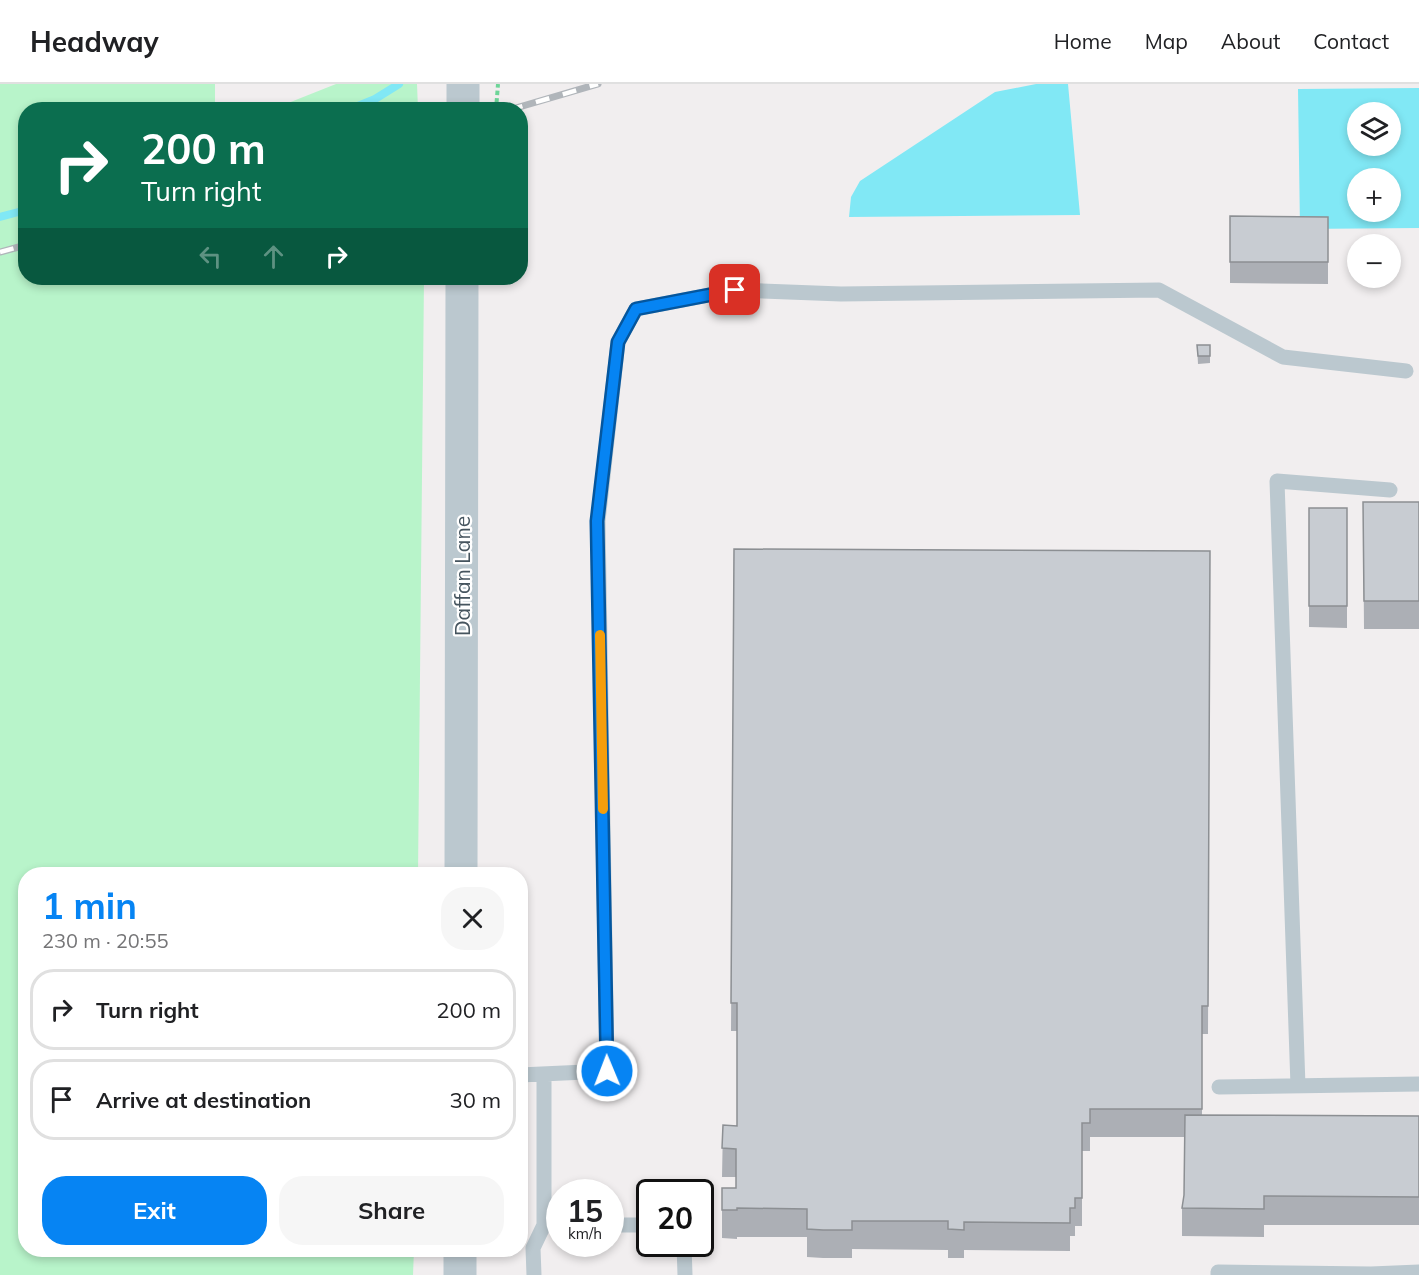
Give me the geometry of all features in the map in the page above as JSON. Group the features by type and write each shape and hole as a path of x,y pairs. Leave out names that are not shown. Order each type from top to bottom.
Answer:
{"street":[{"path":"463,84 463,102"},
{"name":"Daffan Lane","path":"461,867 462,285"},
{"path":"460,1257 460,1275"}],"lane":[{"path":"528,1075 607,1071 597,521 618,342 636,309 735,290 841,294 1159,290 1283,357 1406,371"},
{"path":"1298,1086 1277,481 1390,490"},
{"path":"544,1074 550,1179"},
{"path":"1219,1087 1419,1084"},
{"path":"534,1275 533,1248 546,1232"},
{"path":"684,1257 685,1275"},
{"path":"1218,1275 1218,1272 1371,1274 1419,1272"}],"path":[{"path":"497,102 498,84"}],"green space":[{"path":"0,84 215,84 215,102 18,102 18,285 424,285 418,867 18,867 18,1257 414,1257 413,1275 0,1275"},
{"path":"336,84 417,84 418,102 291,102"}],"water":[{"path":"1036,84 1068,84 1080,215 849,217 851,197 860,181 995,92"},
{"path":"1419,88 1419,228 1300,229 1298,89"}],"building":[{"path":"1230,216 1328,217 1328,262 1230,262"},
{"path":"1197,345 1210,345 1210,356 1198,356"},
{"path":"1363,502 1419,502 1419,601 1364,601"},
{"path":"1309,508 1347,508 1347,606 1309,606"},
{"path":"734,549 1210,551 1208,1006 1202,1006 1202,1109 1090,1109 1090,1123 1082,1123 1082,1198 1075,1198 1075,1208 1070,1208 1070,1223 964,1222 964,1230 948,1229 948,1221 852,1221 852,1230 823,1230 807,1229 807,1209 737,1208 737,1210 722,1210 722,1188 736,1188 736,1149 722,1148 723,1125 737,1126 737,1003 731,1003"},
{"path":"1185,1115 1419,1116 1419,1197 1264,1196 1264,1209 1182,1208"}],"waterway":[{"path":"368,102 399,84"},
{"path":"0,217 18,212"}],"railway":[{"path":"528,104 598,84"},
{"path":"0,252 18,247"}],"slow traffic":[{"path":"600,635 603,809"}],"route":[{"path":"607,1071 597,521 618,342 636,309 735,290"}]}
